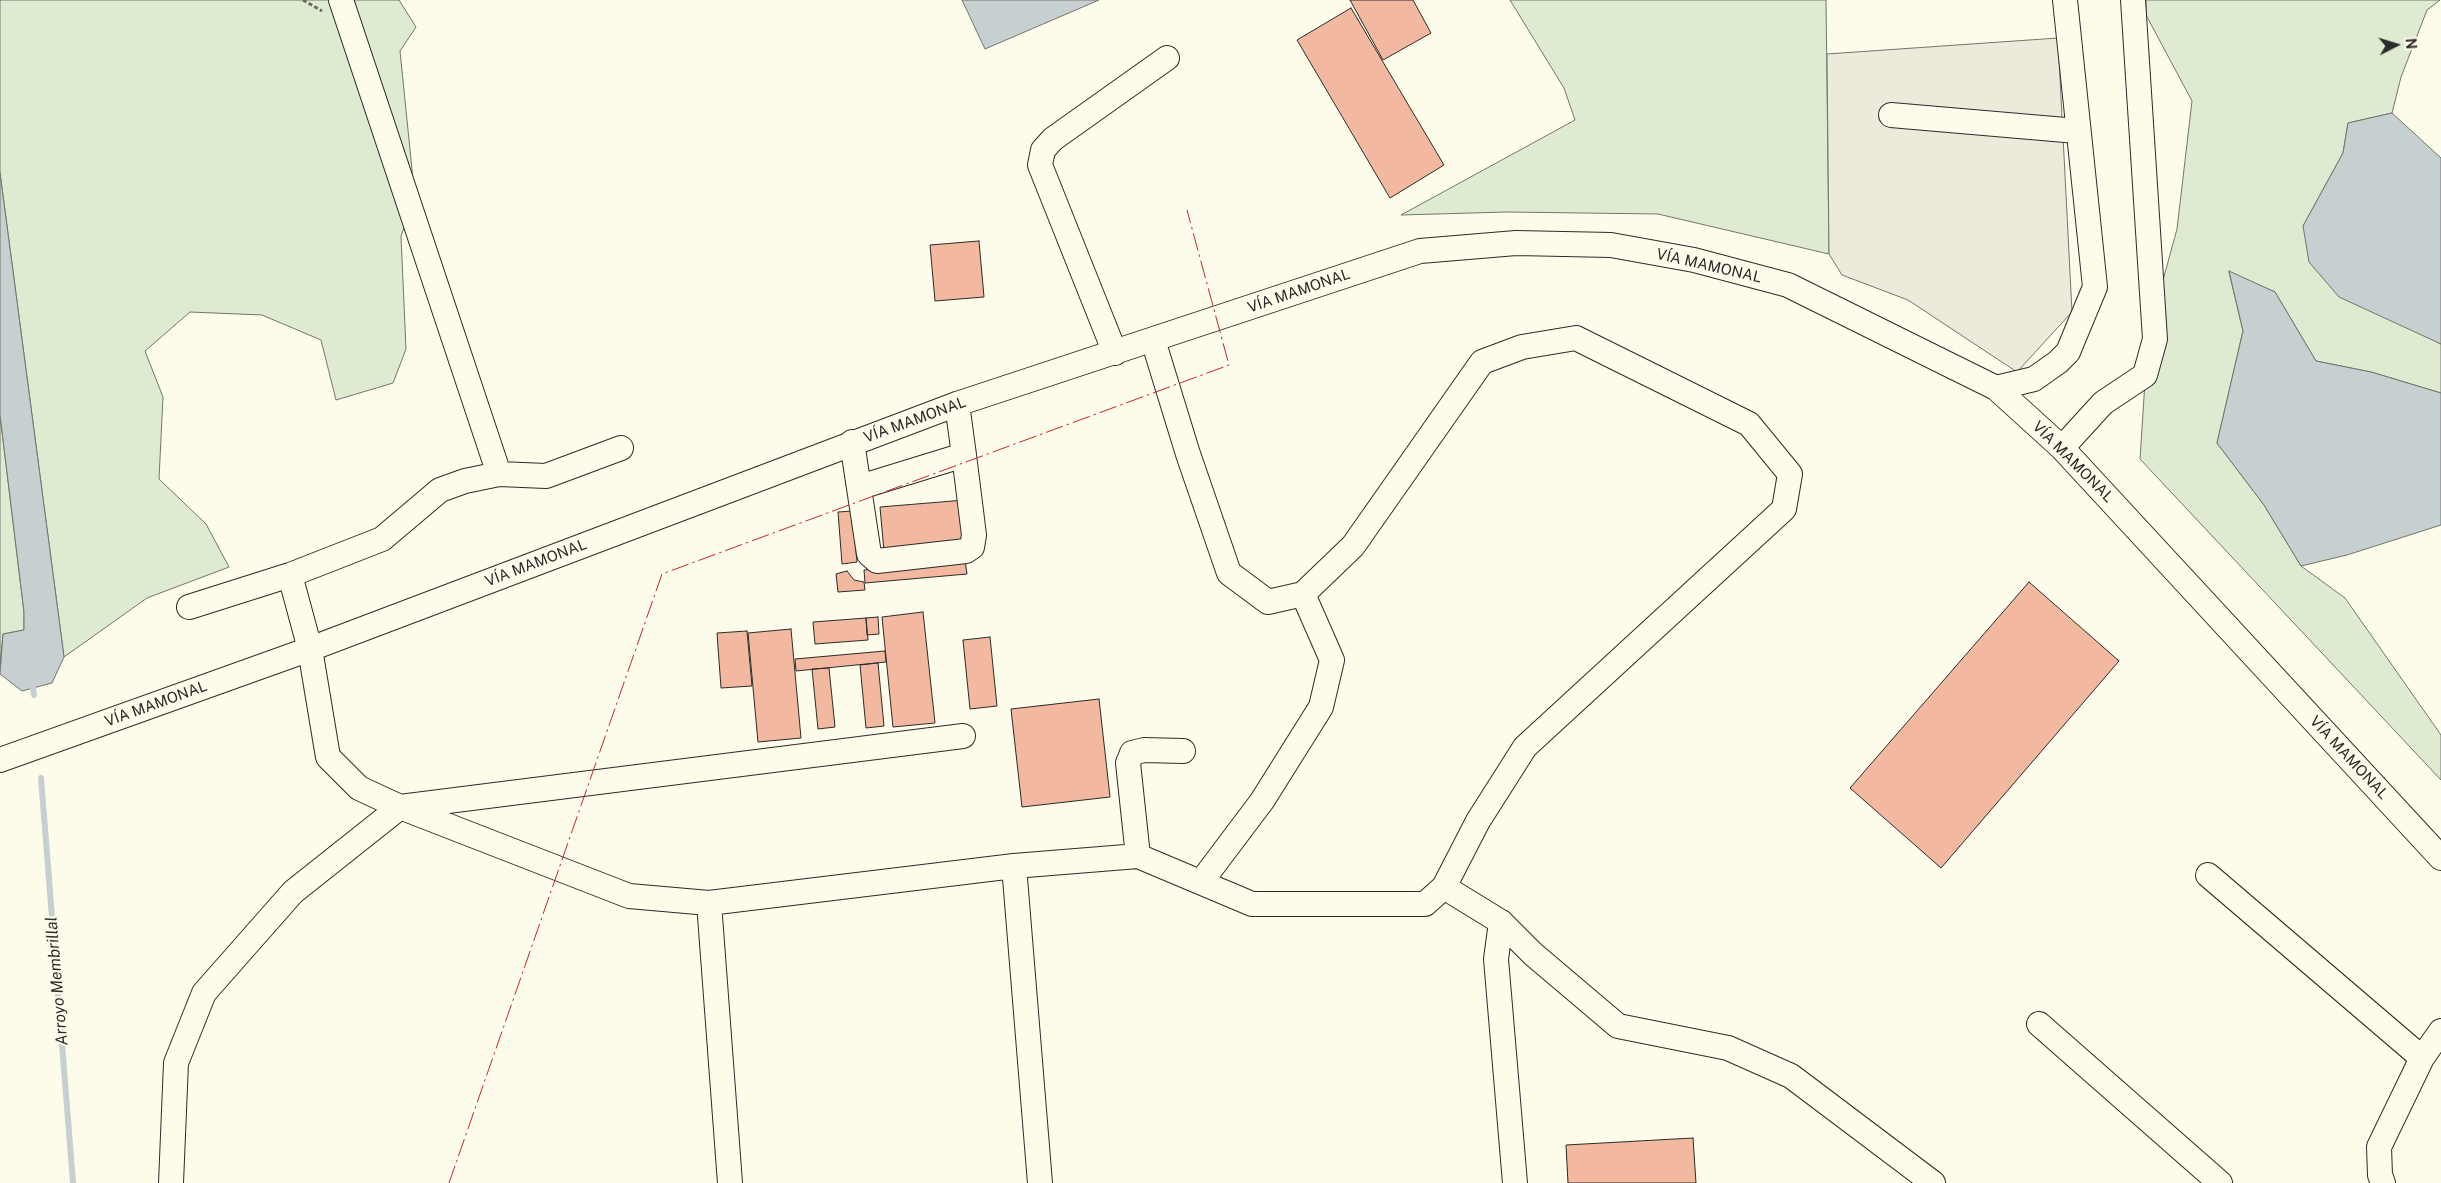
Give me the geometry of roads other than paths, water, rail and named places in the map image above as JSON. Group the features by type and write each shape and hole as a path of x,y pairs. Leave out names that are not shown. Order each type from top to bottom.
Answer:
{"street":[{"path":"341,0 499,474"},
{"path":"1996,388 2034,379 2058,362 2068,352 2095,287 2066,0"},
{"path":"2062,448 2103,403 2145,375 2154,339 2133,0"},
{"path":"1115,352 1040,165 1043,150 1053,139 1167,58"},
{"path":"1891,115 2078,131"},
{"name":"VÍA MAMONAL","path":"0,760 310,649 852,442 957,404 1420,251 1516,243 1611,245 1694,260 1788,285 1996,388 2062,448 2441,858"},
{"path":"290,574 310,649 328,757 359,788 400,807 629,896 709,903 1014,866 1138,856 1252,904 1425,904 1444,887 1478,821 1525,747 1784,509 1790,474 1749,424 1576,338 1522,347 1482,362 1353,546 1303,594 1268,602 1229,573 1188,454 1152,340"},
{"path":"852,442 869,554 874,560 966,551 972,548 974,535 957,404"},
{"path":"189,607 290,574 382,539 440,490 465,481 499,474 546,476 621,448"},
{"path":"860,487 964,455"},
{"path":"1201,882 1262,801 1321,707 1332,660 1303,594"},
{"path":"171,1183 176,1064 204,993 293,892 400,807 963,736"},
{"path":"1138,856 1128,763 1132,753 1144,750 1183,751"},
{"path":"1014,866 1040,1183"},
{"path":"2208,876 2422,1058"},
{"path":"1444,887 1501,922 1533,954 1618,1026 1728,1048 1791,1076 1933,1183"},
{"path":"709,903 730,1183"},
{"path":"1501,922 1496,959 1515,1183"},
{"path":"2039,1024 2220,1183"},
{"path":"2383,1183 2380,1174 2379,1147 2422,1058 2441,1031"}],"waterway":[{"path":"33,688 34,695"},
{"name":"Arroyo Membrillal","path":"41,778 73,1183"}]}
